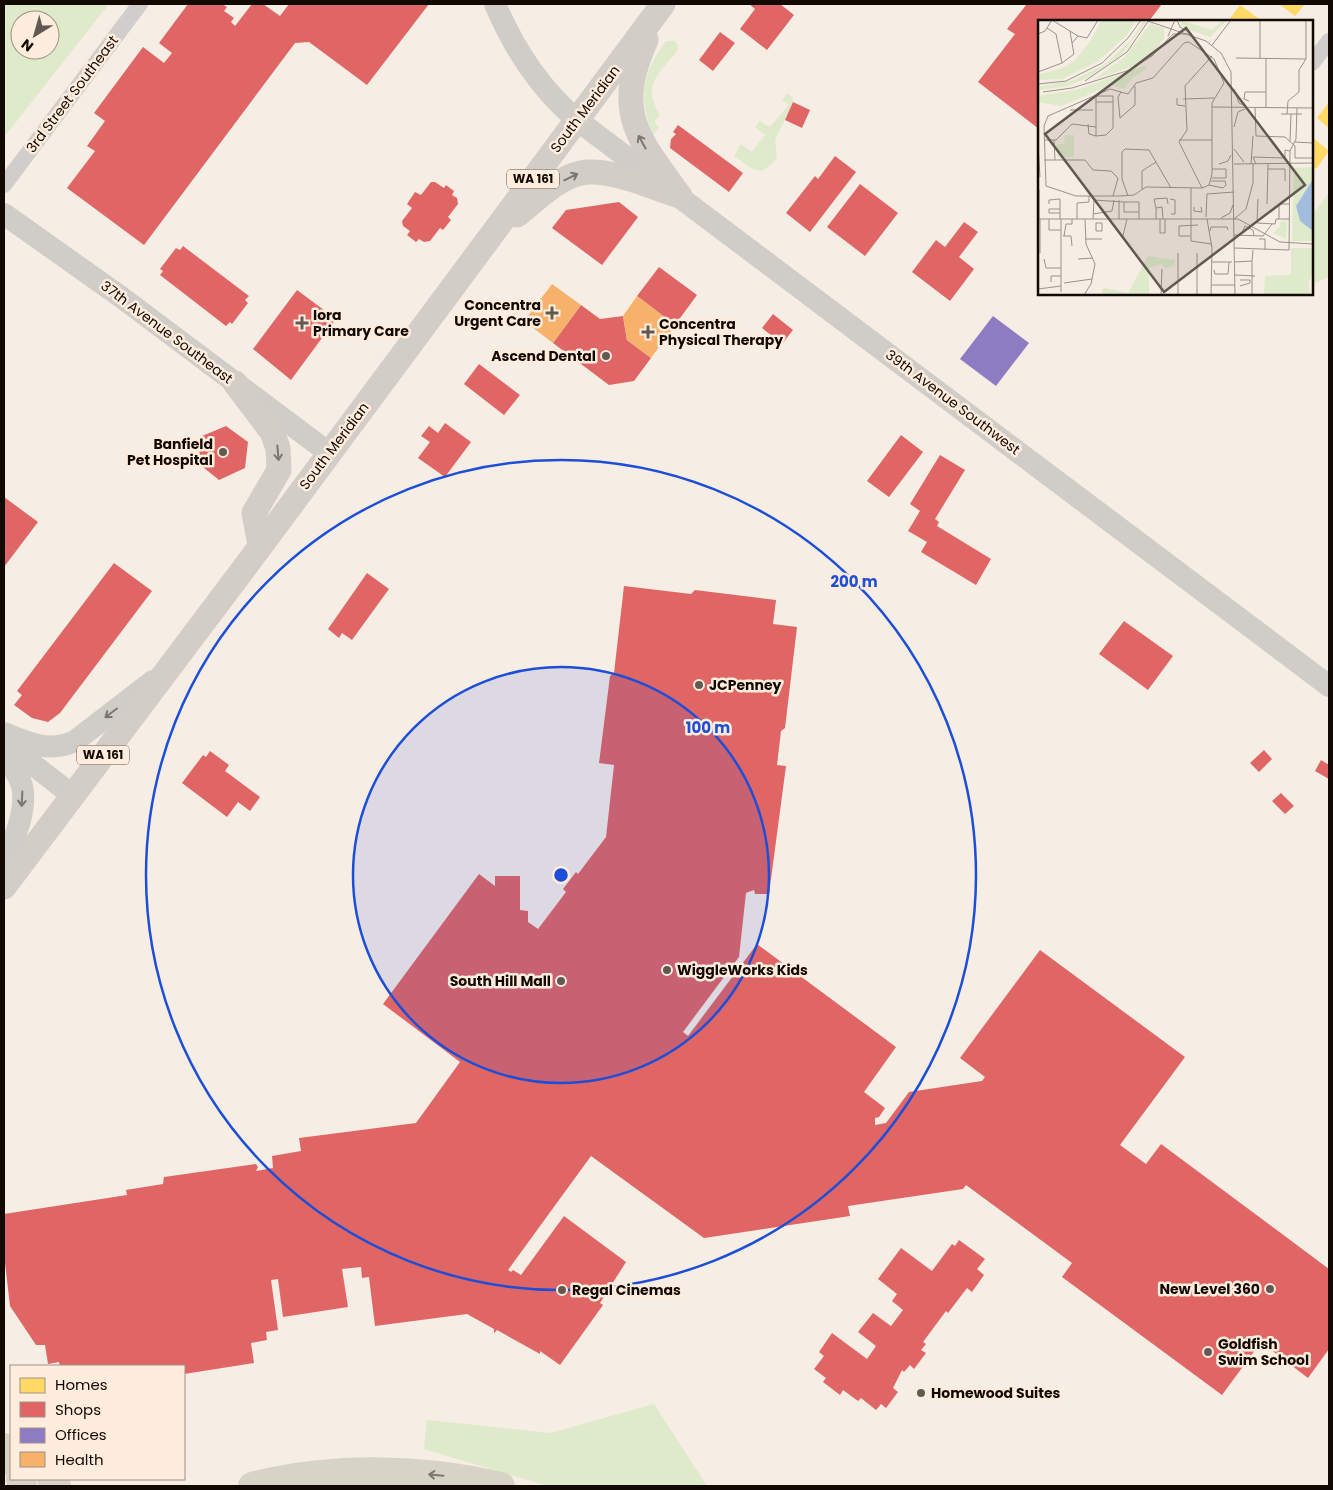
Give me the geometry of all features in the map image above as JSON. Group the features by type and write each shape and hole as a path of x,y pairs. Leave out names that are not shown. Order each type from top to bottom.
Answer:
{"highway":[{"path":"4,1447 10,1460"},
{"path":"252,1486 279,1479 385,1472 438,1475 501,1486"}],"main road":[{"name":"39th Avenue Southwest","path":"495,4 511,39 530,70 556,102 577,120 1329,686"},
{"name":"South Meridian","path":"4,887 662,5"},
{"path":"662,5 634,73 631,106 639,137 680,196"},
{"path":"489,237 549,190 580,173 592,172 611,175 680,196"},
{"name":"37th Avenue Southeast","path":"4,214 121,297 329,453"},
{"path":"235,383 272,432 278,448 279,470 254,513 260,545"},
{"path":"4,732 37,746 49,748 67,745 75,741 164,673"},
{"path":"4,742 72,795"},
{"path":"4,756 16,771 22,786 20,818 4,866"}],"street":[{"name":"3rd Street Southeast","path":"4,185 140,4"},
{"path":"1313,62 1329,41"}],"green space":[{"path":"4,4 109,4 4,137"},
{"path":"666,41 675,41 678,46 677,51 659,73 652,88 652,96 660,115 654,122 659,127 653,135 645,109 645,86 652,64"},
{"path":"787,93 793,98 793,102 775,140 777,158 766,169 756,170 734,156 741,144 752,152 765,135 755,127 760,121 770,127 789,105 782,100"},
{"path":"1329,193 1329,277 1313,284 1313,212"},
{"path":"654,1404 707,1486 548,1486 424,1449 427,1420 551,1433"}],"building: Homes":[{"path":"1279,4 1305,4 1295,16"},
{"path":"1240,5 1261,20 1229,20"},
{"path":"1329,102 1329,128 1317,118"},
{"path":"1313,138 1329,151 1316,169 1313,166"}],"building: Shops":[{"path":"188,4 222,4 227,7 224,11 234,18 231,22 235,26 252,4 263,4 280,16 289,4 429,4 367,85 309,42 295,43 144,245 67,188 95,151 87,146 105,121 94,113 143,47 164,63 172,53 159,43"},
{"path":"749,4 780,4 794,15 767,50 740,29 755,9"},
{"path":"1027,4 1162,4 1150,20 1038,20 1038,128 978,82 1015,34 1007,29"},
{"path":"720,32 735,43 713,71 699,60"},
{"path":"793,102 810,110 802,128 785,120"},
{"path":"678,125 743,173 729,192 670,148 671,139 676,134 673,132"},
{"path":"835,156 856,172 810,232 786,213 815,176 818,179"},
{"path":"431,182 435,182 444,188 446,185 454,191 452,195 457,198 458,204 448,217 451,220 443,230 440,228 430,241 424,242 419,239 416,242 407,235 410,231 403,226 402,221 412,208 407,204 415,192 421,195"},
{"path":"860,184 898,213 865,256 827,227"},
{"path":"619,202 638,217 602,265 552,228 566,210"},
{"path":"964,222 978,232 959,257 974,269 950,301 912,272 936,240 945,247"},
{"path":"183,246 249,296 245,300 248,303 232,324 230,322 226,326 160,275 163,271 160,269 176,248 180,250"},
{"path":"659,267 697,295 675,325 637,296"},
{"path":"297,290 336,319 291,380 253,349"},
{"path":"581,305 600,319 623,316 627,340 651,358 634,381 609,385 553,343"},
{"path":"773,314 793,330 782,344 762,328"},
{"path":"479,364 520,395 504,415 464,384"},
{"path":"445,423 471,442 445,477 418,458 430,442 421,436 429,426 438,433"},
{"name":"Banfield Pet Hospital","path":"226,426 248,442 245,468 219,480 198,463 202,436"},
{"path":"901,435 923,452 889,497 867,481"},
{"path":"940,455 965,470 935,519 939,522 937,526 991,559 976,585 921,552 927,542 908,531 920,511 910,504"},
{"path":"4,497 38,522 4,567"},
{"path":"114,563 152,591 60,713 48,722 32,718 14,705 22,695 17,691"},
{"path":"367,573 389,589 352,640 342,633 339,638 328,629"},
{"name":"South Hill Mall","path":"624,586 691,594 695,590 776,600 773,624 797,627 785,728 781,731 777,765 786,766 769,894 755,894 754,890 746,893 739,957 683,1032 688,1036 757,944 896,1047 864,1092 885,1108 879,1117 875,1118 875,1125 886,1123 909,1092 982,1081 985,1077 960,1058 1040,950 1185,1057 1120,1145 1146,1164 1161,1144 1329,1269 1329,1349 1308,1378 1261,1342 1222,1395 1062,1277 1072,1263 966,1185 963,1189 848,1206 850,1216 704,1238 591,1156 508,1270 511,1272 513,1270 521,1275 564,1216 626,1262 600,1303 603,1305 560,1365 540,1351 540,1354 497,1330 494,1333 494,1329 467,1314 375,1326 369,1277 362,1278 361,1267 342,1269 348,1307 283,1317 278,1279 271,1280 278,1330 266,1332 267,1340 251,1343 254,1363 185,1374 185,1365 60,1365 59,1362 48,1364 45,1345 36,1345 10,1306 4,1254 4,1214 127,1195 126,1190 163,1184 164,1177 256,1164 258,1167 256,1171 273,1168 272,1156 301,1151 299,1138 416,1123 460,1062 383,1004 479,874 495,886 495,876 520,876 520,910 528,911 528,922 538,929 566,892 563,889 576,872 578,874 606,837 614,765 599,763 610,676 614,673"},
{"path":"1124,621 1173,656 1148,690 1099,654"},
{"path":"1264,750 1272,759 1259,772 1250,763"},
{"path":"210,751 229,765 225,771 260,797 250,811 238,802 227,817 182,783 203,755 206,757"},
{"path":"1321,760 1329,765 1329,779 1315,771"},
{"path":"1281,793 1294,806 1285,814 1272,801"},
{"path":"959,1240 985,1259 977,1269 984,1275 972,1292 967,1288 948,1313 946,1311 923,1342 926,1344 921,1350 926,1353 914,1369 910,1365 904,1372 902,1370 893,1388 898,1392 886,1408 881,1404 876,1410 861,1398 858,1401 843,1390 840,1395 823,1382 826,1378 814,1369 824,1356 819,1352 832,1333 867,1359 876,1346 858,1332 873,1313 891,1326 903,1310 892,1301 897,1294 878,1279 901,1248 932,1271 952,1244 955,1246"}],"building: Offices":[{"path":"993,316 1029,343 996,386 960,359"}],"building: Health":[{"name":"Concentra Urgent Care","path":"552,284 581,305 553,343 524,321"},
{"name":"Concentra Physical Therapy","path":"637,296 675,325 651,358 627,340 623,316"}],"place":[{"name":"Concentra Urgent Care","path":"552,313"},
{"name":"Iora Primary Care","path":"302,323"},
{"name":"Concentra Physical Therapy","path":"648,332"},
{"name":"Ascend Dental","path":"606,356"},
{"name":"Banfield Pet Hospital","path":"223,452"},
{"name":"JCPenney","path":"699,685"},
{"name":"WiggleWorks Kids","path":"667,970"},
{"name":"South Hill Mall","path":"561,981"},
{"name":"New Level 360","path":"1270,1289"},
{"name":"Regal Cinemas","path":"562,1290"},
{"name":"Goldfish Swim School","path":"1208,1352"},
{"name":"Homewood Suites","path":"921,1393"}]}
